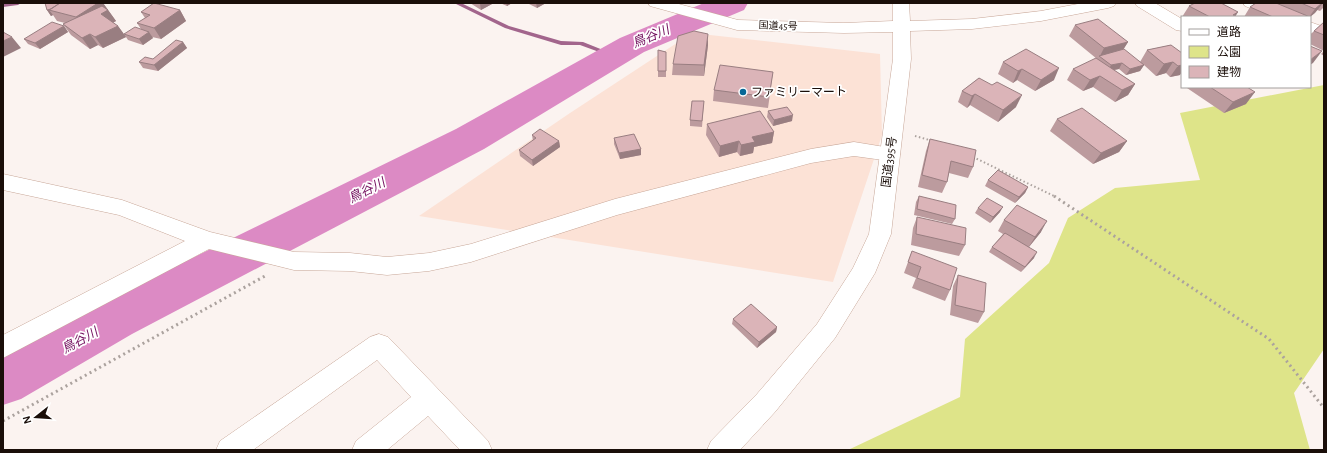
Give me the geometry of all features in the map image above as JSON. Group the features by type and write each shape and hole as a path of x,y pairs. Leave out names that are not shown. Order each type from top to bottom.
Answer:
{"main road":[{"name":"国道395号","path":"721,450 766,403 826,331 863,273 880,234 902,59 903,27 901,3"},
{"path":"903,27 916,3"},
{"path":"903,27 972,24 1041,16 1108,3"},
{"path":"1143,3 1181,25"},
{"path":"1251,3 1283,16"},
{"name":"国道45号","path":"659,4 737,25 844,28 903,27"},
{"path":"1311,27 1324,33"},
{"path":"3,182 122,208 213,241 294,261 350,262 387,266 429,262 472,253 615,208 812,156 854,149 890,154"},
{"path":"3,347 213,241"},
{"path":"230,450 379,345 478,450"},
{"path":"366,450 429,399"}],"path":[{"path":"893,131 941,142"},
{"path":"969,155 1062,200 1169,274 1269,339 1324,408"},
{"path":"3,421 294,261"}],"shaded area":[{"path":"692,33 880,54 882,135 833,282 419,216 570,113"}],"green space":[{"path":"1324,85 1324,349 1294,393 1310,450 848,450 960,397 965,339 1049,263 1068,218 1115,188 1200,180 1180,113"}],"building":[{"path":"45,3 60,3 47,10"},
{"path":"60,3 98,3 76,17 49,10"},
{"path":"154,3 180,10 154,28 137,23 150,15 141,12"},
{"path":"1195,3 1221,3 1238,12 1233,15 1235,16 1208,16 1189,6"},
{"path":"1256,3 1276,3 1308,16 1271,16 1250,7"},
{"path":"1301,3 1322,3 1315,9"},
{"path":"102,6 108,10 101,14 118,26 95,37 90,34 82,38 63,24"},
{"path":"1098,19 1128,42 1104,48 1075,25"},
{"path":"52,22 64,26 35,43 24,39"},
{"path":"1324,22 1324,35 1314,31"},
{"path":"135,27 149,32 139,39 124,34"},
{"path":"694,31 708,34 704,65 673,64 678,36"},
{"path":"3,32 12,37 3,41"},
{"path":"176,40 183,42 154,65 139,62 145,57 153,59"},
{"path":"1171,45 1181,52 1181,65 1178,66 1173,62 1164,64 1147,50"},
{"path":"1311,46 1322,51 1311,59"},
{"path":"1026,49 1059,68 1041,80 1022,69 1018,71 1003,62"},
{"path":"1124,49 1144,65 1130,69 1122,63 1111,65 1099,56"},
{"path":"658,50 666,52 666,71 658,71"},
{"path":"1096,58 1135,84 1122,90 1100,76 1090,80 1073,69"},
{"path":"720,65 773,72 769,97 714,90"},
{"path":"979,78 992,85 997,82 1022,95 1003,110 975,94 972,96 962,91"},
{"path":"1212,88 1249,88 1255,92 1233,102"},
{"path":"692,101 704,101 702,121 690,120"},
{"path":"787,107 793,115 774,120 768,111"},
{"path":"1082,108 1127,141 1101,153 1057,119"},
{"path":"760,111 774,132 752,137 755,142 741,145 739,141 720,146 707,124"},
{"path":"540,129 559,141 532,160 519,150 536,138 532,135"},
{"path":"634,134 641,149 619,153 614,138"},
{"path":"930,139 976,150 973,167 951,161 947,182 922,175"},
{"path":"998,170 1028,187 1019,197 988,180"},
{"path":"919,196 956,205 955,219 917,209"},
{"path":"987,198 1003,207 993,217 978,208"},
{"path":"1017,205 1047,221 1035,237 1004,220"},
{"path":"917,217 966,228 965,245 916,234"},
{"path":"1005,233 1037,252 1025,267 992,247"},
{"path":"912,251 957,268 950,290 917,278 921,267 908,262"},
{"path":"958,275 986,283 984,312 955,305"},
{"path":"751,304 777,327 759,342 733,319"}],"waterway":[{"path":"3,5 18,3"},
{"path":"457,3 507,27 561,43 581,43 615,56"},
{"name":"鳥谷川","path":"3,382 115,319 470,139 632,45 732,3"}],"place":[{"name":"ファミリーマート","path":"743,92"}]}
